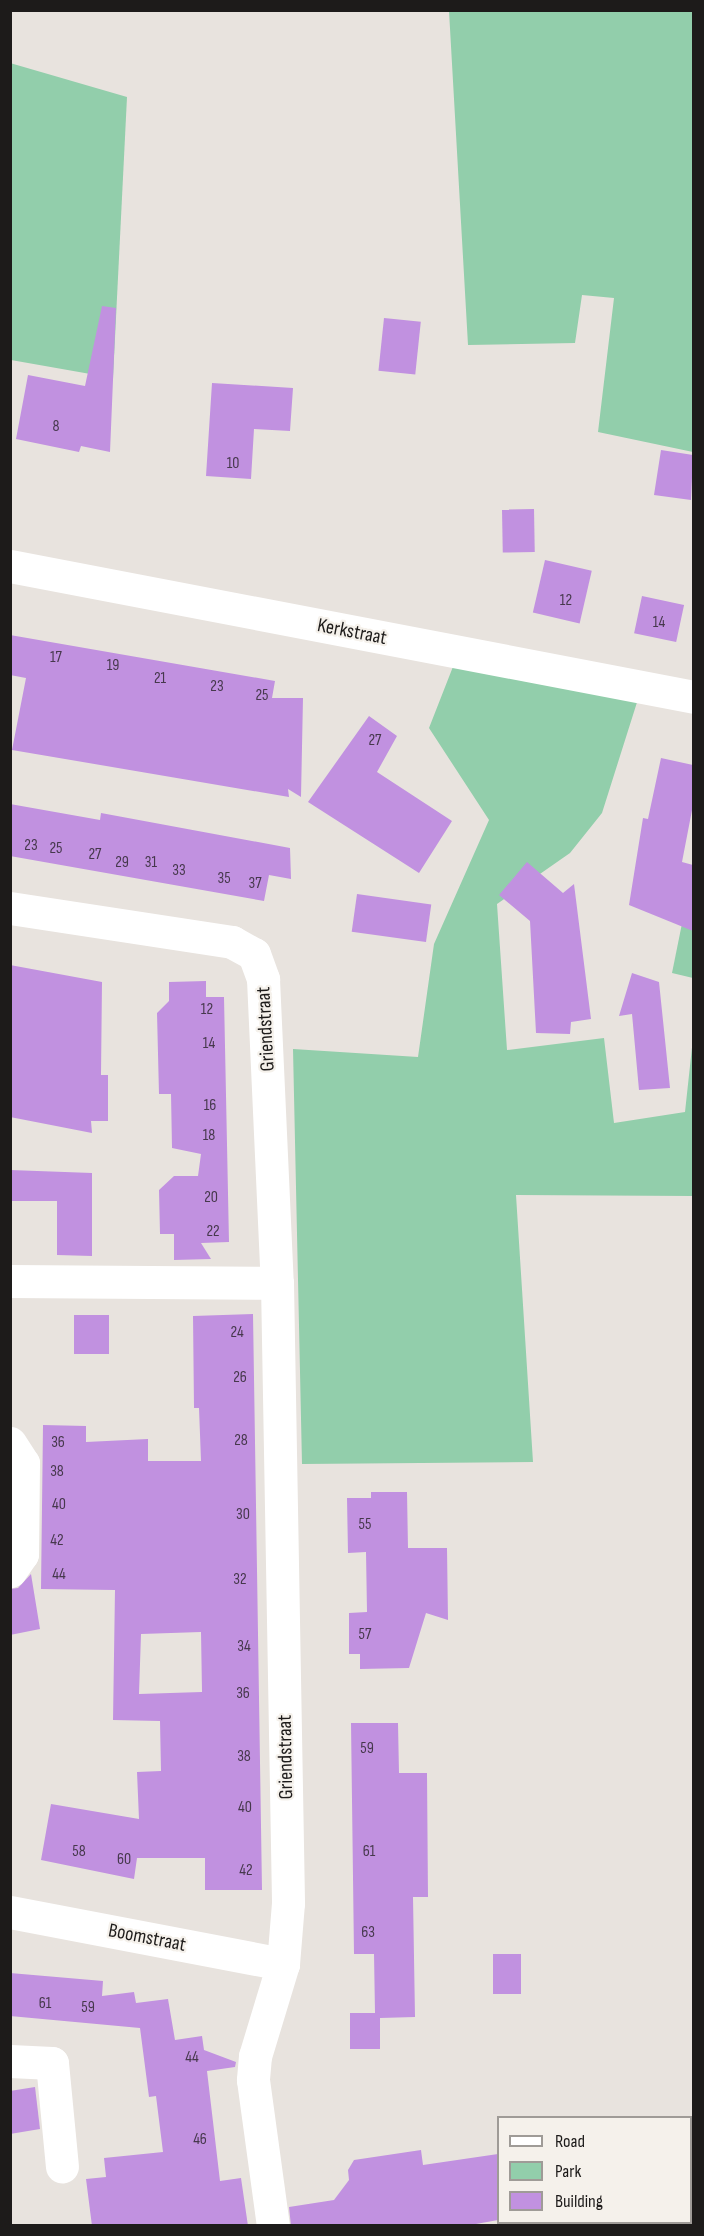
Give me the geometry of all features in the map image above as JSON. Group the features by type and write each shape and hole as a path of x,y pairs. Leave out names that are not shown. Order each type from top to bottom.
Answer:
{"street":[{"name":"Kerkstraat","path":"10,566 693,697"},
{"name":"Griendstraat","path":"10,908 232,942 254,954 264,979 277,1283 288,1903 283,1964 255,2056 253,2080 273,2226"},
{"path":"10,1281 277,1283"},
{"path":"10,1443 23,1463 23,1475 22,1554 10,1571"},
{"name":"Boomstraat","path":"10,1912 283,1964"},
{"path":"10,2061 52,2063 62,2167"}],"green space":[{"path":"449,11 693,11 693,452 598,432 614,298 582,295 575,343 468,345"},
{"path":"10,63 127,97 113,378 11,360"},
{"path":"456,659 639,696 602,813 570,853 497,904 507,1050 604,1038 614,1123 685,1112 693,1038 693,1196 516,1195 533,1462 302,1464 293,1049 418,1057 434,944 489,820 429,728"},
{"path":"693,869 693,978 672,973"}],"building":[{"path":"102,306 116,308 110,452 81,446 79,452 16,439 28,375 85,386"},
{"path":"384,318 421,322 415,375 378,371"},
{"path":"212,383 293,388 290,431 254,429 251,479 206,476"},
{"path":"661,450 693,455 691,500 654,495"},
{"path":"534,509 535,552 503,553 502,510"},
{"path":"545,560 592,571 580,623 533,613"},
{"path":"642,596 684,605 676,642 634,633"},
{"path":"10,635 275,681 272,698 303,698 301,797 288,789 289,797 12,750 26,678 10,675"},
{"path":"369,716 397,736 377,772 452,821 419,873 308,802"},
{"path":"661,758 693,765 693,805 682,862 693,865 693,931 629,905 643,818 648,819"},
{"path":"10,804 100,820 101,813 290,848 291,879 269,875 264,901 10,856"},
{"path":"527,862 563,893 574,884 591,1019 571,1022 570,1034 536,1033 530,921 499,895"},
{"path":"357,894 431,904 426,942 352,932"},
{"path":"10,965 102,982 101,1075 108,1075 108,1121 91,1121 92,1133 10,1117"},
{"path":"632,973 659,982 670,1088 639,1090 632,1014 619,1016"},
{"path":"206,981 206,997 224,997 229,1242 201,1243 211,1259 174,1260 174,1234 160,1234 159,1190 174,1176 198,1176 201,1154 172,1148 171,1094 159,1094 157,1013 169,1001 169,982"},
{"path":"10,1170 92,1173 92,1256 57,1255 57,1201 10,1201"},
{"path":"253,1314 262,1890 205,1890 205,1858 137,1858 134,1879 41,1860 51,1804 139,1819 137,1772 161,1771 160,1721 113,1720 115,1590 41,1589 43,1425 86,1426 86,1442 148,1439 148,1461 201,1461 199,1408 194,1408 193,1316","holes":["201,1632 202,1692 139,1694 141,1634"]},
{"path":"74,1315 109,1315 109,1354 74,1354"},
{"path":"371,1492 407,1492 408,1548 447,1548 448,1620 426,1613 409,1668 360,1669 360,1654 349,1654 349,1613 367,1612 366,1552 348,1553 347,1498 371,1498"},
{"path":"31,1574 40,1629 10,1635 10,1589 18,1588"},
{"path":"351,1723 398,1723 399,1773 427,1773 428,1897 413,1897 415,2017 380,2018 380,2049 350,2049 350,2013 375,2013 374,1954 354,1954"},
{"path":"493,1954 521,1954 521,1994 493,1994"},
{"path":"10,1973 103,1981 102,1996 134,1992 136,2003 168,1999 175,2040 202,2036 204,2050 236,2062 235,2067 207,2071 220,2181 241,2178 248,2226 92,2226 86,2179 106,2177 104,2158 163,2152 156,2096 149,2097 140,2028 10,2016"},
{"path":"35,2087 40,2129 10,2134 10,2091"},
{"path":"421,2150 423,2165 497,2154 497,2220 465,2226 291,2226 289,2207 334,2200 349,2180 348,2170 354,2160"}]}
